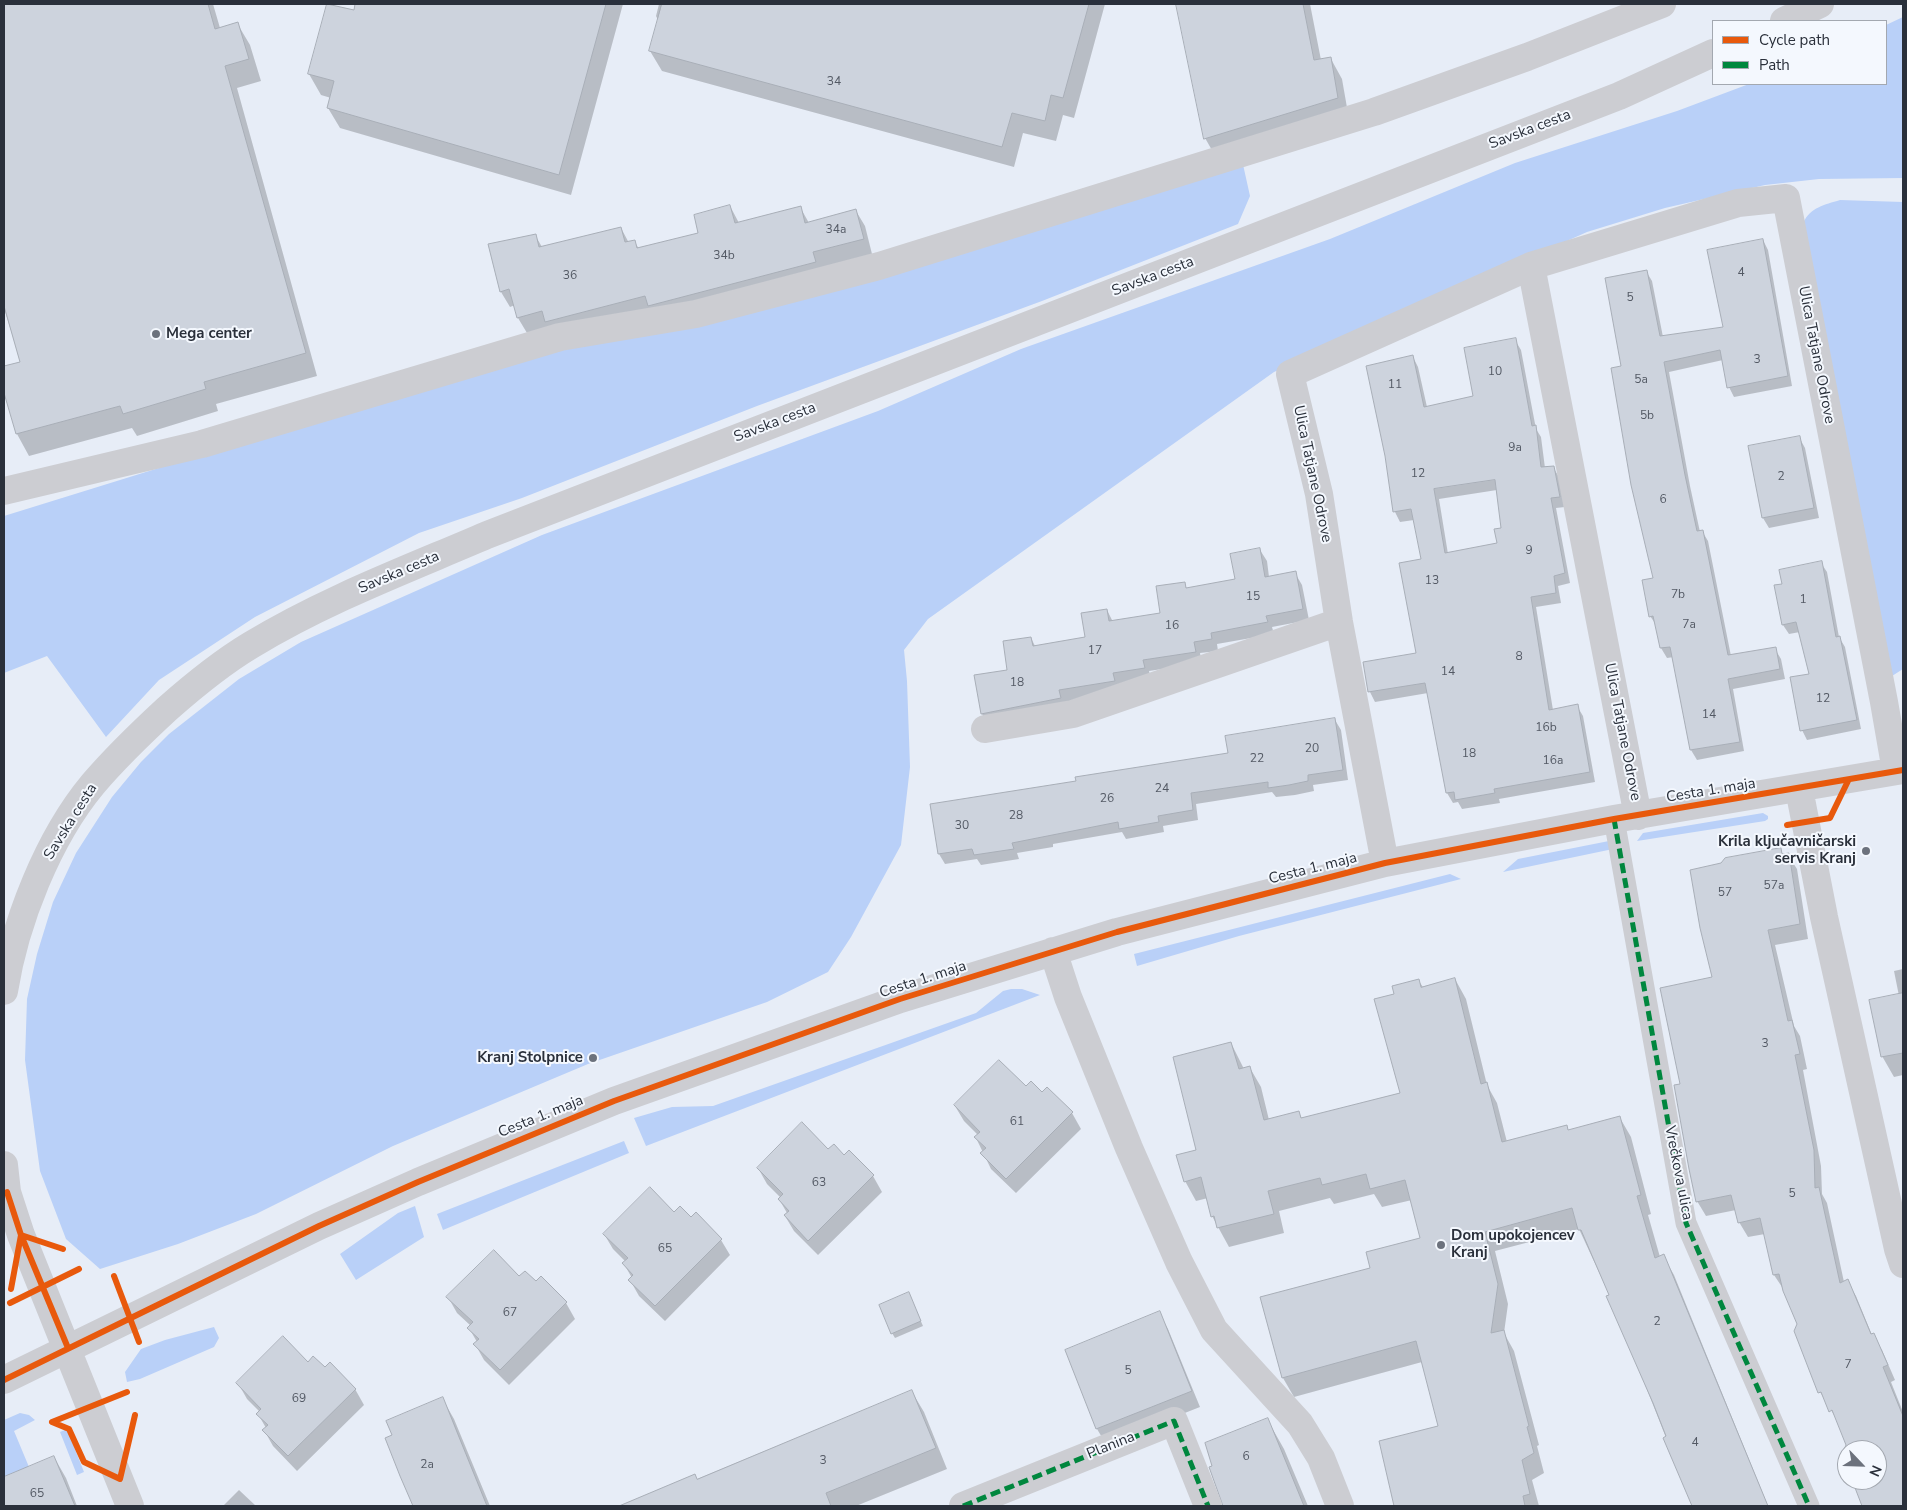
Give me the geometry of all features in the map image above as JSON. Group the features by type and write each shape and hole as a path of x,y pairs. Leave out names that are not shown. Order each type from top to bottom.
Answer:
{"street":[{"path":"4,492 202,444 560,337 696,314 879,266 1374,112 1527,57 1662,4"},
{"path":"1786,20 1820,4"},
{"name":"Savska cesta","path":"4,991 17,931 38,878 59,836 92,786 132,741 196,684 251,645 328,604 488,535 1619,96 1712,53"},
{"name":"Ulica Tatjane Odrove","path":"1385,863 1339,622 1319,494 1290,374 1531,266 1738,202 1786,198 1899,771"},
{"name":"Ulica Tatjane Odrove","path":"1531,266 1626,818"},
{"path":"985,729 1073,714 1339,622"},
{"name":"Cesta 1. maja","path":"4,1380 319,1226 428,1178 606,1104 900,999 1053,951 1149,924 1385,863 1626,818 1899,771"},
{"path":"1799,789 1824,917 1898,1249 1903,1264"},
{"name":"Vrečkova ulica","path":"1626,818 1686,1222 1809,1506"},
{"path":"1053,951 1068,997 1129,1148 1179,1262 1214,1330 1300,1424 1321,1458 1340,1506"},
{"path":"4,1165 5,1192 130,1506"},
{"name":"Planina","path":"963,1506 1174,1421 1208,1506"}],"shaded area":[{"path":"1903,17 1903,178 1819,179 1765,185 1665,208 1587,232 1274,372 928,619 904,650 910,767 901,845 851,937 828,972 767,1002 588,1064 393,1146 256,1214 178,1244 100,1269 66,1239 40,1171 25,1060 27,999 37,954 53,902 76,853 112,797 141,762 169,734 239,679 301,642 542,535 878,411 1021,349 1330,239 1515,163 1677,111 1746,85 1887,85 1887,25"},
{"path":"1242,160 1250,196 1238,224 1042,301 757,406 522,498 419,533 255,617 159,680 106,737 47,656 4,673 4,516 349,409"},
{"path":"1840,200 1903,202 1903,669 1892,676 1803,223 1814,210"},
{"path":"1763,813 1768,816 1768,819 1765,821 1637,841 1643,833"},
{"path":"1609,841 1613,849 1503,872 1518,859"},
{"path":"1450,874 1461,879 1239,936 1137,966 1134,954"},
{"path":"1022,989 1040,995 646,1146 634,1118 672,1107 713,1106 976,1013 1003,991"},
{"path":"624,1141 629,1153 443,1230 437,1214"},
{"path":"415,1206 424,1237 356,1280 340,1254 398,1213"},
{"path":"214,1327 219,1338 214,1347 140,1379 127,1382 125,1372 141,1349 165,1340"},
{"path":"20,1413 29,1415 35,1420 14,1431 29,1467 4,1477 4,1420"},
{"path":"67,1429 84,1472 77,1475 60,1432"}],"building":[{"path":"4,4 208,4 215,29 238,22 249,59 225,66 306,353 204,382 206,389 123,414 120,406 16,434 4,393 4,366 20,362 4,306"},
{"path":"327,4 354,10 355,4 606,4 559,175 327,108 334,81 308,74"},
{"path":"662,4 1089,4 1063,98 1051,95 1045,121 1012,113 1002,147 649,51"},
{"path":"1176,4 1303,4 1314,60 1331,57 1338,98 1204,139"},
{"path":"730,205 735,223 801,206 805,223 856,209 864,239 813,252 816,262 648,306 645,296 545,322 542,311 517,318 509,289 500,292 488,244 536,234 539,247 621,227 625,242 635,240 637,248 698,233 694,215"},
{"path":"1763,239 1788,376 1727,388 1720,350 1664,362 1697,531 1703,530 1728,655 1776,647 1780,669 1728,679 1740,742 1690,750 1670,647 1660,648 1653,616 1649,617 1642,580 1653,578 1631,485 1611,368 1621,366 1605,278 1647,270 1660,336 1723,327 1707,250"},
{"path":"1516,338 1532,426 1536,425 1541,467 1554,466 1560,497 1551,498 1565,573 1554,576 1556,593 1531,597 1549,710 1578,704 1590,772 1494,789 1495,793 1455,800 1454,792 1446,793 1425,683 1368,692 1363,662 1416,653 1399,563 1421,559 1411,509 1393,512 1385,456 1366,366 1413,355 1424,407 1473,396 1464,348","holes":["1495,480 1501,528 1494,529 1497,543 1445,553 1434,489"]},
{"path":"1800,436 1814,508 1762,518 1748,446"},
{"path":"1260,548 1265,577 1296,571 1303,609 1266,616 1268,622 1211,633 1212,639 1194,642 1196,652 1143,660 1145,668 1113,673 1115,681 1059,690 1061,698 981,714 974,675 1007,670 1003,641 1031,637 1033,646 1085,637 1081,613 1107,609 1109,621 1160,613 1156,586 1185,582 1186,588 1235,579 1230,554"},
{"path":"1822,561 1836,637 1840,636 1857,720 1800,731 1790,677 1809,674 1796,622 1782,625 1774,585 1782,584 1779,570"},
{"path":"1335,718 1343,770 1308,775 1308,781 1289,785 1268,788 1268,782 1191,793 1193,810 1158,816 1159,822 1119,829 1118,822 1012,843 1014,849 974,855 972,849 938,854 930,804 1076,781 1075,777 1228,753 1225,736"},
{"path":"1781,848 1782,854 1789,853 1800,924 1768,930 1788,1021 1792,1020 1800,1054 1795,1055 1814,1150 1815,1188 1819,1187 1840,1283 1848,1279 1871,1334 1874,1333 1888,1365 1883,1367 1903,1416 1903,1506 1862,1506 1856,1490 1887,1490 1887,1440 1844,1440 1832,1410 1829,1412 1821,1392 1818,1393 1794,1331 1797,1324 1783,1291 1779,1274 1773,1275 1760,1218 1738,1223 1731,1195 1696,1202 1674,1085 1680,1084 1660,988 1712,977 1700,928 1690,870 1721,863 1725,858"},
{"name":"Dom upokojencev Kranj","path":"1455,978 1481,1084 1487,1082 1502,1142 1567,1125 1568,1130 1620,1116 1641,1195 1637,1196 1655,1258 1664,1254 1768,1506 1692,1506 1663,1438 1666,1436 1653,1403 1606,1296 1609,1295 1581,1230 1578,1230 1572,1208 1485,1232 1498,1284 1491,1333 1504,1330 1529,1426 1527,1427 1534,1453 1522,1460 1530,1494 1523,1496 1525,1506 1394,1506 1379,1441 1438,1426 1416,1341 1282,1378 1260,1297 1370,1268 1366,1252 1420,1238 1405,1180 1370,1189 1366,1174 1322,1185 1320,1178 1268,1191 1274,1214 1217,1228 1214,1216 1211,1217 1201,1177 1184,1182 1176,1155 1196,1150 1173,1057 1231,1042 1239,1069 1250,1066 1264,1120 1299,1111 1301,1118 1400,1093 1374,999 1394,994 1392,986 1419,979 1421,987"},
{"path":"1903,993 1903,1053 1881,1057 1869,1000"},
{"path":"999,1060 1026,1086 1031,1081 1042,1092 1047,1087 1073,1112 1006,1179 980,1153 986,1148 974,1137 980,1132 954,1105"},
{"path":"802,1122 828,1149 834,1144 844,1155 849,1150 874,1175 808,1241 784,1215 789,1211 778,1199 783,1194 757,1168"},
{"path":"650,1187 674,1212 680,1206 691,1217 696,1212 722,1239 655,1306 628,1280 633,1275 622,1263 628,1258 603,1234"},
{"path":"494,1250 519,1276 525,1271 536,1281 541,1276 567,1302 500,1370 473,1344 479,1339 467,1328 473,1322 446,1297"},
{"path":"909,1292 921,1321 891,1334 879,1305"},
{"path":"1160,1311 1192,1391 1096,1429 1065,1350"},
{"path":"283,1336 308,1362 313,1356 325,1367 330,1362 356,1389 288,1456 262,1430 268,1425 256,1414 261,1409 236,1383"},
{"path":"912,1390 936,1448 826,1493 831,1506 619,1506 695,1474 697,1479"},
{"path":"443,1397 487,1506 413,1506 400,1476 385,1438 392,1435 386,1421"},
{"path":"1268,1418 1304,1506 1223,1506 1209,1467 1212,1466 1205,1443"},
{"path":"54,1456 75,1506 4,1506 4,1477"}],"marked path":[{"path":"1614,819 1686,1223 1809,1506"},
{"path":"963,1506 1174,1421 1208,1506"}],"cycle path":[{"path":"4,1380 319,1226 418,1182 614,1101 900,999 1117,932 1385,863 1614,819 1903,770"},
{"path":"1787,825 1830,818 1848,781"},
{"path":"7,1192 21,1235 68,1348"},
{"path":"11,1289 21,1235 63,1249"},
{"path":"10,1303 79,1269"},
{"path":"114,1276 139,1342"},
{"path":"52,1422 127,1392"},
{"path":"52,1422 69,1429 84,1462 120,1479 135,1415"}],"place":[{"name":"Mega center","path":"156,334"},
{"name":"Krila ključavničarski servis Kranj","path":"1866,851"},
{"name":"Kranj Stolpnice","path":"593,1058"},
{"name":"Dom upokojencev Kranj","path":"1441,1245"}]}
